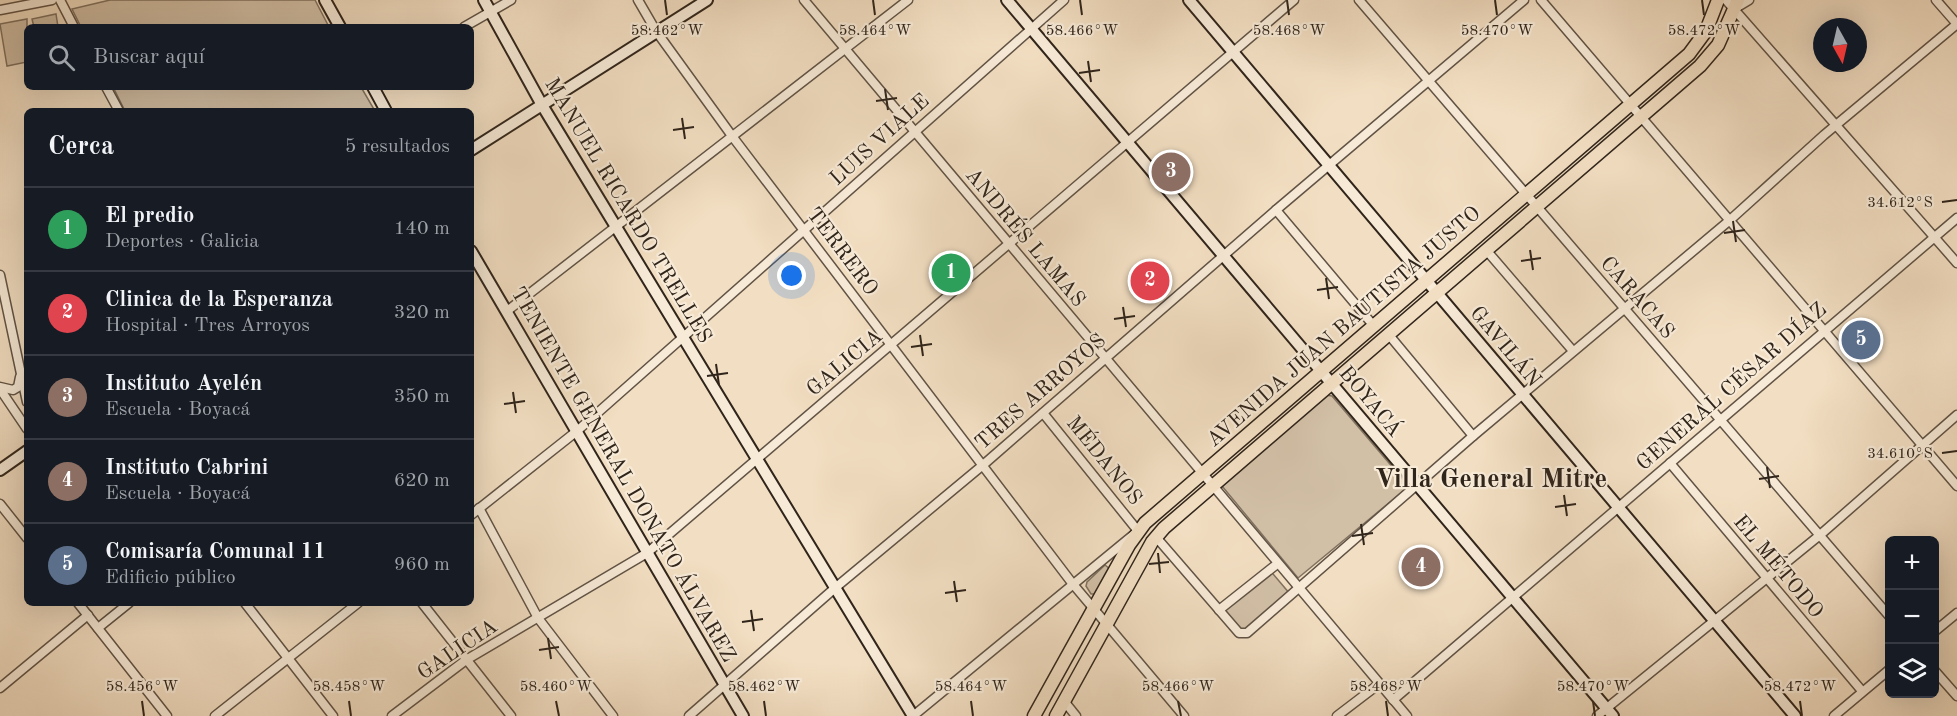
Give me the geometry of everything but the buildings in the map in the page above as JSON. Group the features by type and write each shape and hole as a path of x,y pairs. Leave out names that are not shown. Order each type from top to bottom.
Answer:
{"main road":[{"name":"AVENIDA JUAN BAUTISTA JUSTO","path":"1034,716 1138,531 1319,370 1631,105 1698,42 1718,0"},
{"name":"AVENIDA JUAN BAUTISTA JUSTO","path":"1056,716 1156,537 1710,56 1724,33 1733,3"}],"street":[{"path":"0,10 52,0"},
{"path":"60,0 72,24"},
{"path":"325,0 338,24"},
{"name":"MANUEL RICARDO TRELLES","path":"484,0 542,105 913,716"},
{"path":"469,24 511,0"},
{"name":"TERRERO","path":"638,0 656,31 732,136 1072,583 1184,716"},
{"path":"474,148 707,0"},
{"name":"ANDRÉS LAMAS","path":"804,0 913,133 1407,716"},
{"path":"507,311 908,0"},
{"name":"BOYACÁ","path":"1007,0 1610,712"},
{"name":"LUIS VIALE","path":"474,512 577,431 1064,0"},
{"name":"GAVILÁN","path":"1189,0 1795,716"},
{"name":"GALICIA","path":"392,716 466,660 647,553 1294,0"},
{"name":"CARACAS","path":"1359,0 1885,611"},
{"name":"TRES ARROYOS","path":"689,716 835,588 983,465 1276,210 1524,0"},
{"path":"1541,0 1957,486"},
{"path":"1749,0 1733,3 1957,263"},
{"path":"1156,537 1239,633 1247,633 1473,436 1730,220 1836,125 1957,24 1936,0"},
{"path":"108,90 117,108"},
{"path":"375,90 384,108"},
{"path":"1276,210 1373,325"},
{"name":"GENERAL CÉSAR DÍAZ","path":"1393,700 1822,331 1957,218"},
{"path":"1487,251 1573,351"},
{"name":"TENIENTE GENERAL DONATO ÁLVAREZ","path":"474,256 743,716"},
{"path":"0,275 24,391"},
{"path":"1389,334 1473,436"},
{"path":"0,388 13,390 18,387 20,377"},
{"path":"0,388 24,424"},
{"name":"MÉDANOS","path":"1043,412 1138,531"},
{"path":"1597,716 1610,712 1714,620 1820,535 1957,415"},
{"path":"0,470 24,452"},
{"name":"EL MÉTODO","path":"1670,463 1862,692"},
{"path":"0,504 24,534"},
{"path":"479,508 538,618 613,716"},
{"path":"913,716 1138,531"},
{"path":"1219,610 1276,564"},
{"path":"80,606 167,716"},
{"path":"98,628 125,606"},
{"path":"247,606 333,716"},
{"path":"215,716 354,606"},
{"path":"424,606 511,716"},
{"path":"1939,629 1957,613"},
{"path":"0,688 88,615"},
{"path":"1834,716 1885,673"},
{"path":"1939,675 1957,696"},
{"path":"1337,716 1379,684"},
{"path":"1064,701 1076,716"}],"shaded area":[{"path":"110,0 315,0 327,24 80,24 72,9"},
{"path":"56,14 58,24 33,24 32,19"},
{"path":"27,19 27,24 24,24 24,63 7,66 0,24"},
{"path":"114,90 363,90 373,108 124,108"},
{"path":"1326,395 1332,396 1406,483 1407,488 1298,578 1222,486"},
{"path":"1105,565 1111,570 1095,594 1091,594 1086,586 1087,582"},
{"path":"1268,568 1290,594 1241,634 1219,608"}],"place":[{"name":"Instituto Ayelén","path":"1171,172"},
{"name":"El predio","path":"951,273"},
{"name":"Clinica de la Esperanza","path":"1150,281"},
{"name":"Comisaría Comunal 11","path":"1861,340"},
{"name":"Instituto Cabrini","path":"1421,567"}],"district":[{"name":"Villa General Mitre","path":"1491,478"}]}
